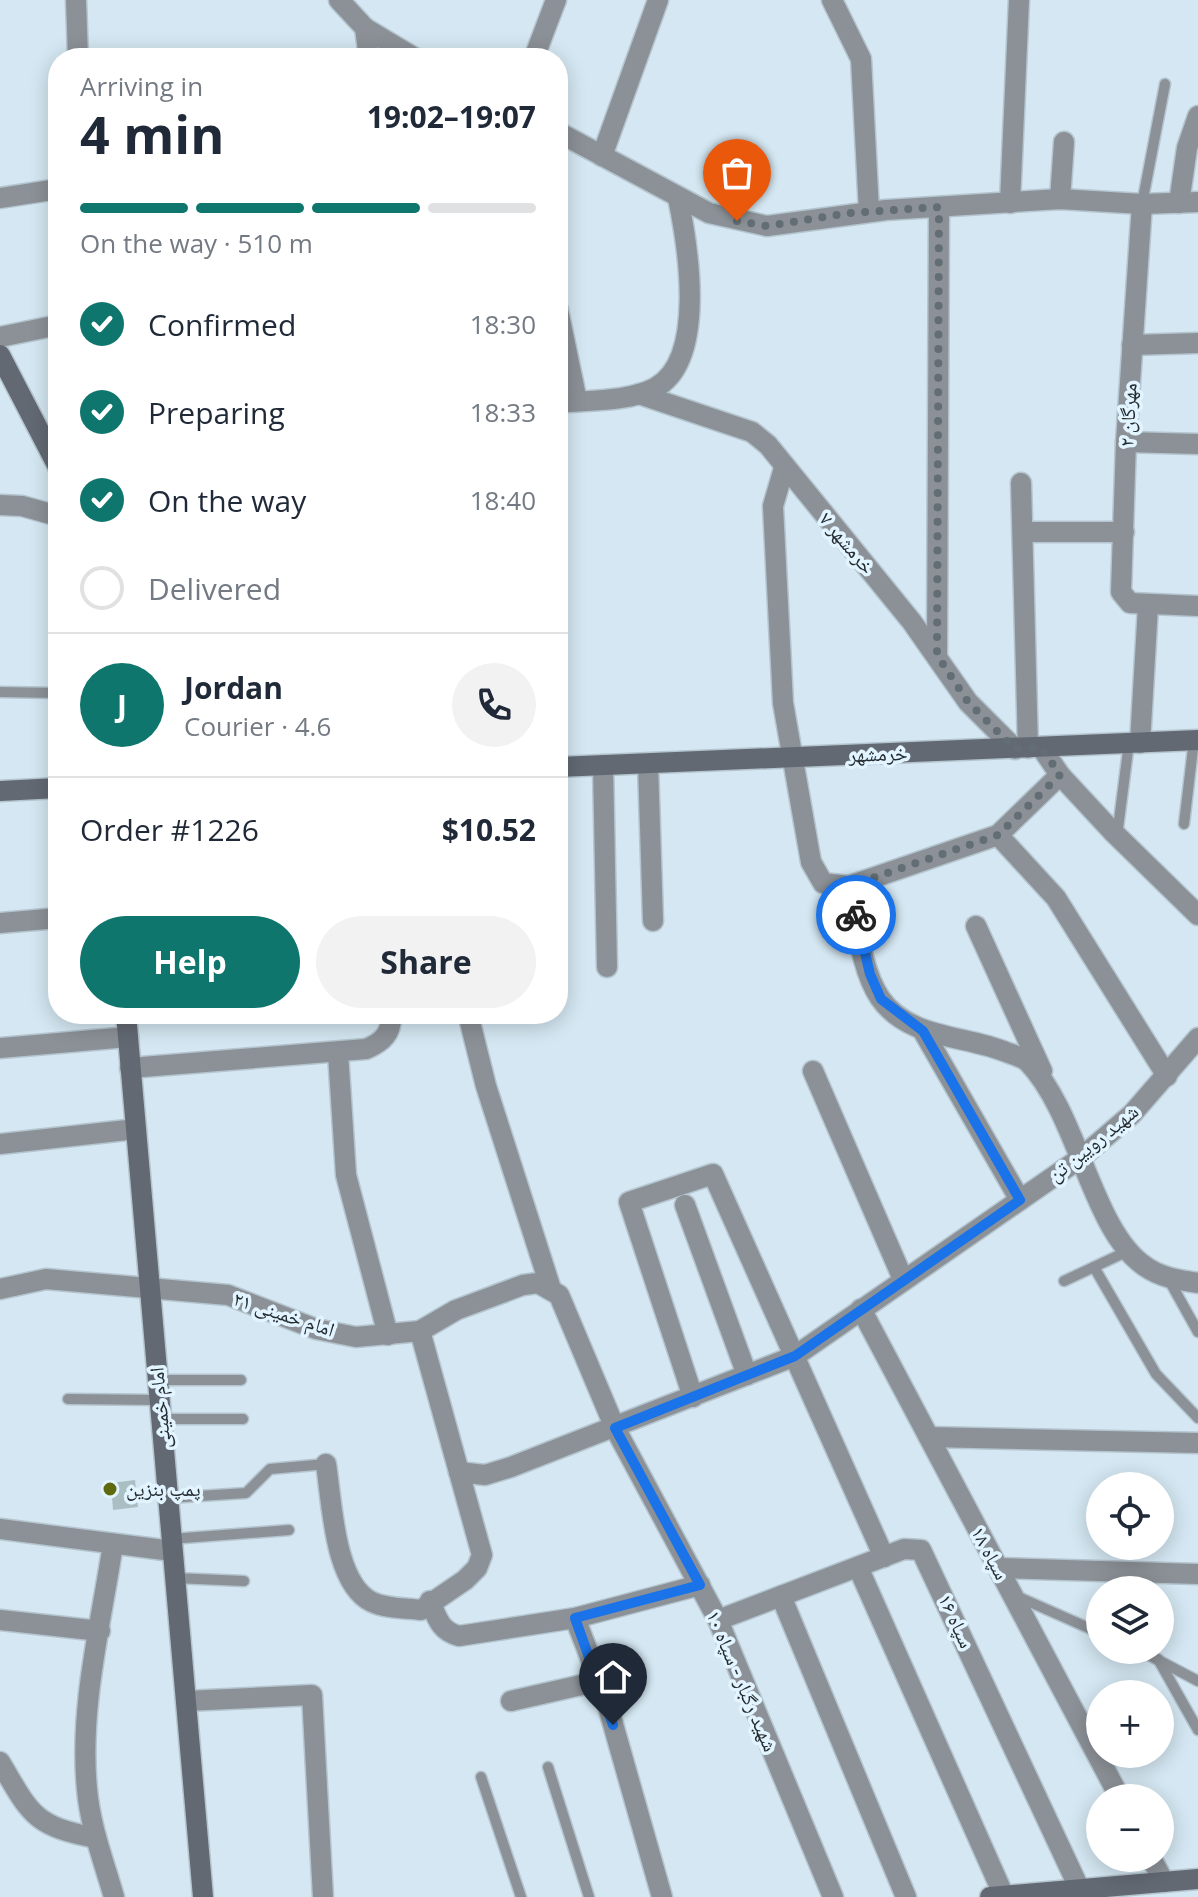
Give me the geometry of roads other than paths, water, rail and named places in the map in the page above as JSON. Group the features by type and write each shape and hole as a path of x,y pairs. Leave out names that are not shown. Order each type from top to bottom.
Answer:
{"main road":[{"path":"0,355 48,443"},
{"name":"خرمشهر","path":"568,767 1196,740"},
{"path":"0,791 48,788"},
{"name":"امام خمینی","path":"127,1024 203,1897"},
{"path":"997,1896 1198,1879"}],"street":[{"path":"76,0 78,48"},
{"path":"339,0 365,28 398,48"},
{"path":"538,48 556,0"},
{"path":"602,156 658,0"},
{"path":"832,0 861,59 869,211"},
{"path":"1010,203 1019,1"},
{"path":"365,28 368,48"},
{"path":"568,137 678,198 737,221 767,226 869,211 1060,199 1142,204 1188,203 1187,148 1198,116"},
{"path":"1060,199 1064,142"},
{"path":"0,198 48,191"},
{"path":"568,402 639,394 671,377 683,357 688,282 686,235 678,198"},
{"name":"مهرگان ۲","path":"1142,204 1126,442 1121,592 1130,603 1148,606"},
{"path":"937,655 939,207"},
{"path":"0,337 48,327"},
{"path":"1132,345 1198,343"},
{"name":"خرمشهر ۷","path":"639,394 752,432 768,445 937,655 968,702 1060,775 1198,915"},
{"path":"1126,442 1198,444"},
{"path":"784,468 773,506 783,703 816,875 823,883 834,887 849,886 998,835 1060,775"},
{"path":"1021,483 1028,748"},
{"path":"0,505 22,506 48,513"},
{"path":"1023,532 1124,532"},
{"path":"1134,743 1148,606 1198,606"},
{"path":"648,764 653,921"},
{"path":"603,765 607,967"},
{"path":"998,835 1056,898 1167,1076"},
{"path":"849,886 870,974 881,999 923,1031 1020,1200"},
{"path":"0,923 48,919"},
{"path":"976,926 1110,1225 1128,1251 1145,1267 1168,1278 1198,1283"},
{"path":"130,1068 338,1053 381,1043 389,1024"},
{"name":"شهید رگبار - سپاه ۱۰","path":"470,1024 486,1086 550,1286 559,1295 615,1428 718,1620 833,1897"},
{"path":"923,1031 981,1041 1026,1060 1052,1094"},
{"path":"0,1048 128,1037"},
{"name":"شهید رویین تن","path":"459,1472 485,1475 511,1467 795,1356 1082,1157 1132,1114 1198,1038"},
{"path":"338,1053 346,1175 388,1335"},
{"path":"813,1071 903,1279"},
{"path":"0,1144 136,1129"},
{"path":"693,1397 629,1202 713,1174 884,1557"},
{"path":"685,1205 747,1375"},
{"name":"امام خمینی ۲۱","path":"0,1289 46,1279 228,1295 316,1329 356,1337 420,1331 456,1310 523,1285 538,1283 550,1286"},
{"name":"سپاه ۱۸","path":"861,1309 1113,1784"},
{"path":"326,1464 343,1565 358,1592 386,1607 421,1610 477,1568 482,1555 420,1331"},
{"path":"929,1437 1198,1443"},
{"path":"0,1529 113,1544 172,1545"},
{"path":"113,1544 84,1754 87,1793 96,1838 114,1897"},
{"name":"سپاه ۱۶","path":"718,1620 912,1548 926,1556 1080,1890"},
{"path":"858,1567 997,1896"},
{"path":"998,1568 1198,1574"},
{"path":"430,1601 438,1622 447,1633 459,1636 575,1618 700,1585"},
{"path":"781,1596 906,1897"},
{"path":"575,1618 599,1681 662,1897"},
{"path":"0,1620 100,1631"},
{"path":"511,1701 599,1681"},
{"path":"186,1701 312,1695 323,1897"},
{"path":"0,1762 21,1798 40,1820 56,1831 96,1838"},
{"path":"1159,1872 1164,1882"}],"lane":[{"path":"1142,204 1165,84"},
{"path":"0,692 48,693"},
{"path":"1184,824 1196,740"},
{"path":"1117,836 1134,743"},
{"path":"1064,1281 1128,1251"},
{"path":"1094,1267 1156,1374 1198,1418"},
{"path":"1168,1278 1198,1332"},
{"path":"159,1400 241,1380"},
{"path":"68,1399 159,1400 243,1419"},
{"path":"168,1498 246,1493 270,1469 326,1464"},
{"path":"172,1545 289,1530"},
{"path":"175,1578 244,1581"},
{"path":"1012,1594 1086,1627"},
{"path":"1161,1664 1198,1730"},
{"path":"1167,1664 1198,1681"},
{"path":"548,1767 589,1897"},
{"path":"481,1777 521,1897"}],"place":[{"name":"پمپ بنزین","path":"110,1489"}]}
